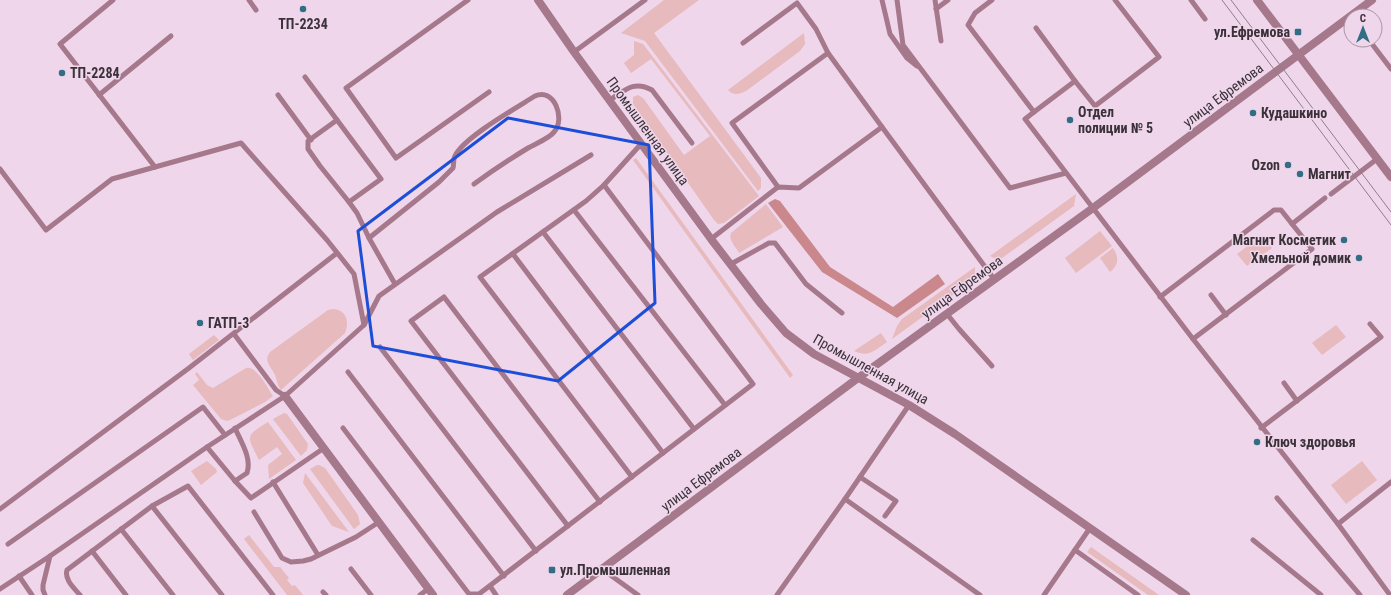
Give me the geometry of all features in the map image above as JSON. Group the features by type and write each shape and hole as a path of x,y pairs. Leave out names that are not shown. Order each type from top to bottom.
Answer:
{"street":[{"name":"Промышленная улица","path":"538,0 574,52 730,264 786,333 814,354 909,405 956,434 1186,595"},
{"path":"1257,0 1391,177"},
{"name":"улица Ефремова","path":"1362,8 1372,0"},
{"name":"улица Ефремова","path":"567,595 858,378 1093,208 1343,22"},
{"path":"285,396 431,592"}],"lane":[{"path":"114,0 60,44 154,167"},
{"path":"249,0 256,10"},
{"path":"468,0 346,88 396,158 488,92"},
{"path":"574,52 645,0"},
{"path":"882,0 890,34 907,58 921,69"},
{"path":"897,0 903,45 1010,188 1066,173"},
{"path":"935,0 941,41"},
{"path":"936,9 948,0"},
{"path":"992,0 976,13 968,25 1034,112"},
{"path":"1036,28 1095,106 1159,57 1115,0"},
{"path":"1191,0 1205,19"},
{"path":"743,43 797,4 816,29 828,53 994,279"},
{"path":"99,95 172,36"},
{"path":"1375,48 1391,69"},
{"path":"778,187 732,123 828,53"},
{"path":"305,77 381,179 349,202"},
{"path":"1076,81 1025,119 1261,428 1338,524 1389,595"},
{"path":"610,100 636,85 645,86 652,90 692,143"},
{"path":"369,238 439,182 453,168 454,157 472,137 535,96 544,94 550,98 560,116 559,123 554,133 498,166 474,184"},
{"path":"278,95 310,140"},
{"path":"338,120 308,141 308,150 358,213 369,238 395,284"},
{"path":"712,239 778,187 799,188 882,127"},
{"path":"0,169 46,230 112,179 241,143 354,274 364,325"},
{"path":"632,477 480,278 574,210 604,185 641,144"},
{"path":"0,589 235,428 285,396 364,325 379,296 497,212 591,155"},
{"path":"1331,194 1377,159"},
{"path":"343,428 469,594 480,594 753,384 604,185"},
{"path":"1292,224 1325,198"},
{"path":"574,210 725,405"},
{"path":"1160,297 1274,210 1281,210 1312,249 1193,339"},
{"path":"543,232 694,429"},
{"path":"730,264 769,243 775,243 806,284 842,313"},
{"path":"0,509 234,334 337,253"},
{"path":"513,254 663,453"},
{"path":"1211,295 1226,315"},
{"path":"568,526 411,322 444,297 600,502"},
{"path":"947,314 992,366"},
{"path":"1261,428 1381,337 1370,324"},
{"path":"234,334 276,390 285,396"},
{"path":"380,347 536,551"},
{"path":"348,372 504,576"},
{"path":"1284,383 1297,401"},
{"path":"777,595 909,405"},
{"path":"8,544 203,407 225,435"},
{"path":"234,481 247,474 249,466 248,457 235,428"},
{"path":"207,447 234,481 251,498 324,448"},
{"path":"860,477 896,501 885,516"},
{"path":"273,482 318,555"},
{"path":"1338,524 1391,482"},
{"path":"80,595 67,579 67,570 152,506 188,486 273,595"},
{"path":"1277,498 1360,595"},
{"path":"845,499 980,595"},
{"path":"152,506 222,595"},
{"path":"254,512 282,558 290,562 303,562 356,537 379,522"},
{"path":"1044,595 1090,528"},
{"path":"122,529 173,595"},
{"path":"1253,540 1321,595"},
{"path":"1075,550 1138,595"},
{"path":"92,552 126,595"},
{"path":"45,595 43,585 50,556"},
{"path":"350,569 371,595"},
{"path":"602,569 638,595"},
{"path":"19,576 32,595"},
{"path":"490,586 496,595"},
{"path":"420,595 431,592"}],"highlighted area":[{"path":"508,118 649,145 655,303 558,381 373,346 358,231"}],"shaded area":[{"path":"664,0 699,0 654,33 761,178 761,188 758,191 645,41 621,33"},
{"path":"804,33 805,44 800,51 746,91 737,94 728,90"},
{"path":"634,41 643,44 759,196 724,223 718,224 714,220 633,104 633,97 638,95 643,98 684,155 710,136 651,59 631,73 624,63 634,55"},
{"path":"636,158 793,375 790,378 633,160"},
{"path":"1076,194 1074,206 1002,258 994,258 990,256"},
{"path":"775,199 780,201 830,267 893,307 938,274 945,284 897,318 822,272 768,203"},
{"path":"766,204 783,227 739,253 731,241 731,233"},
{"path":"1100,231 1112,246 1076,273 1065,258"},
{"path":"1262,235 1272,248 1247,266 1237,254"},
{"path":"1113,248 1117,261 1115,267 1110,272 1100,258"},
{"path":"975,267 975,277 972,281 892,339 897,326 902,319"},
{"path":"333,309 341,311 346,317 347,324 345,333 281,390 275,375 268,364 268,355 328,310"},
{"path":"1336,325 1346,337 1322,355 1312,343"},
{"path":"881,333 887,342 872,352 864,354 854,351"},
{"path":"214,335 219,340 193,360 189,354"},
{"path":"246,368 254,370 258,374 273,396 265,402 230,420 227,421 221,419 193,385 199,380 195,374 197,372 207,385 213,388"},
{"path":"284,413 287,414 308,444 307,450 301,456 273,419"},
{"path":"268,422 296,460 269,479 268,465 282,454 277,447 259,460 250,441 251,434"},
{"path":"207,461 216,469 217,472 201,485 191,471"},
{"path":"1362,461 1377,480 1346,504 1331,485"},
{"path":"317,465 325,468 358,515 360,524 354,529 310,469"},
{"path":"305,473 349,532 332,526 303,483"},
{"path":"249,535 274,567 280,567 289,578 287,580 292,586 295,585 303,595 287,595 244,539"},
{"path":"1091,547 1159,595 1148,595 1087,552"}],"tram line":[{"path":"1222,0 1391,225"},
{"path":"1231,0 1391,212"}],"place":[{"name":"ТП-2234","path":"303,9"},
{"name":"ул.Ефремова","path":"1298,32"},
{"name":"ТП-2284","path":"62,73"},
{"name":"Кудашкино","path":"1253,113"},
{"name":"Отдел полиции № 5","path":"1070,120"},
{"name":"Ozon","path":"1288,165"},
{"name":"Магнит","path":"1300,174"},
{"name":"Магнит Косметик","path":"1344,240"},
{"name":"Хмельной домик","path":"1359,258"},
{"name":"ГАТП-3","path":"200,323"},
{"name":"Ключ здоровья","path":"1257,442"},
{"name":"ул.Промышленная","path":"552,570"}]}
